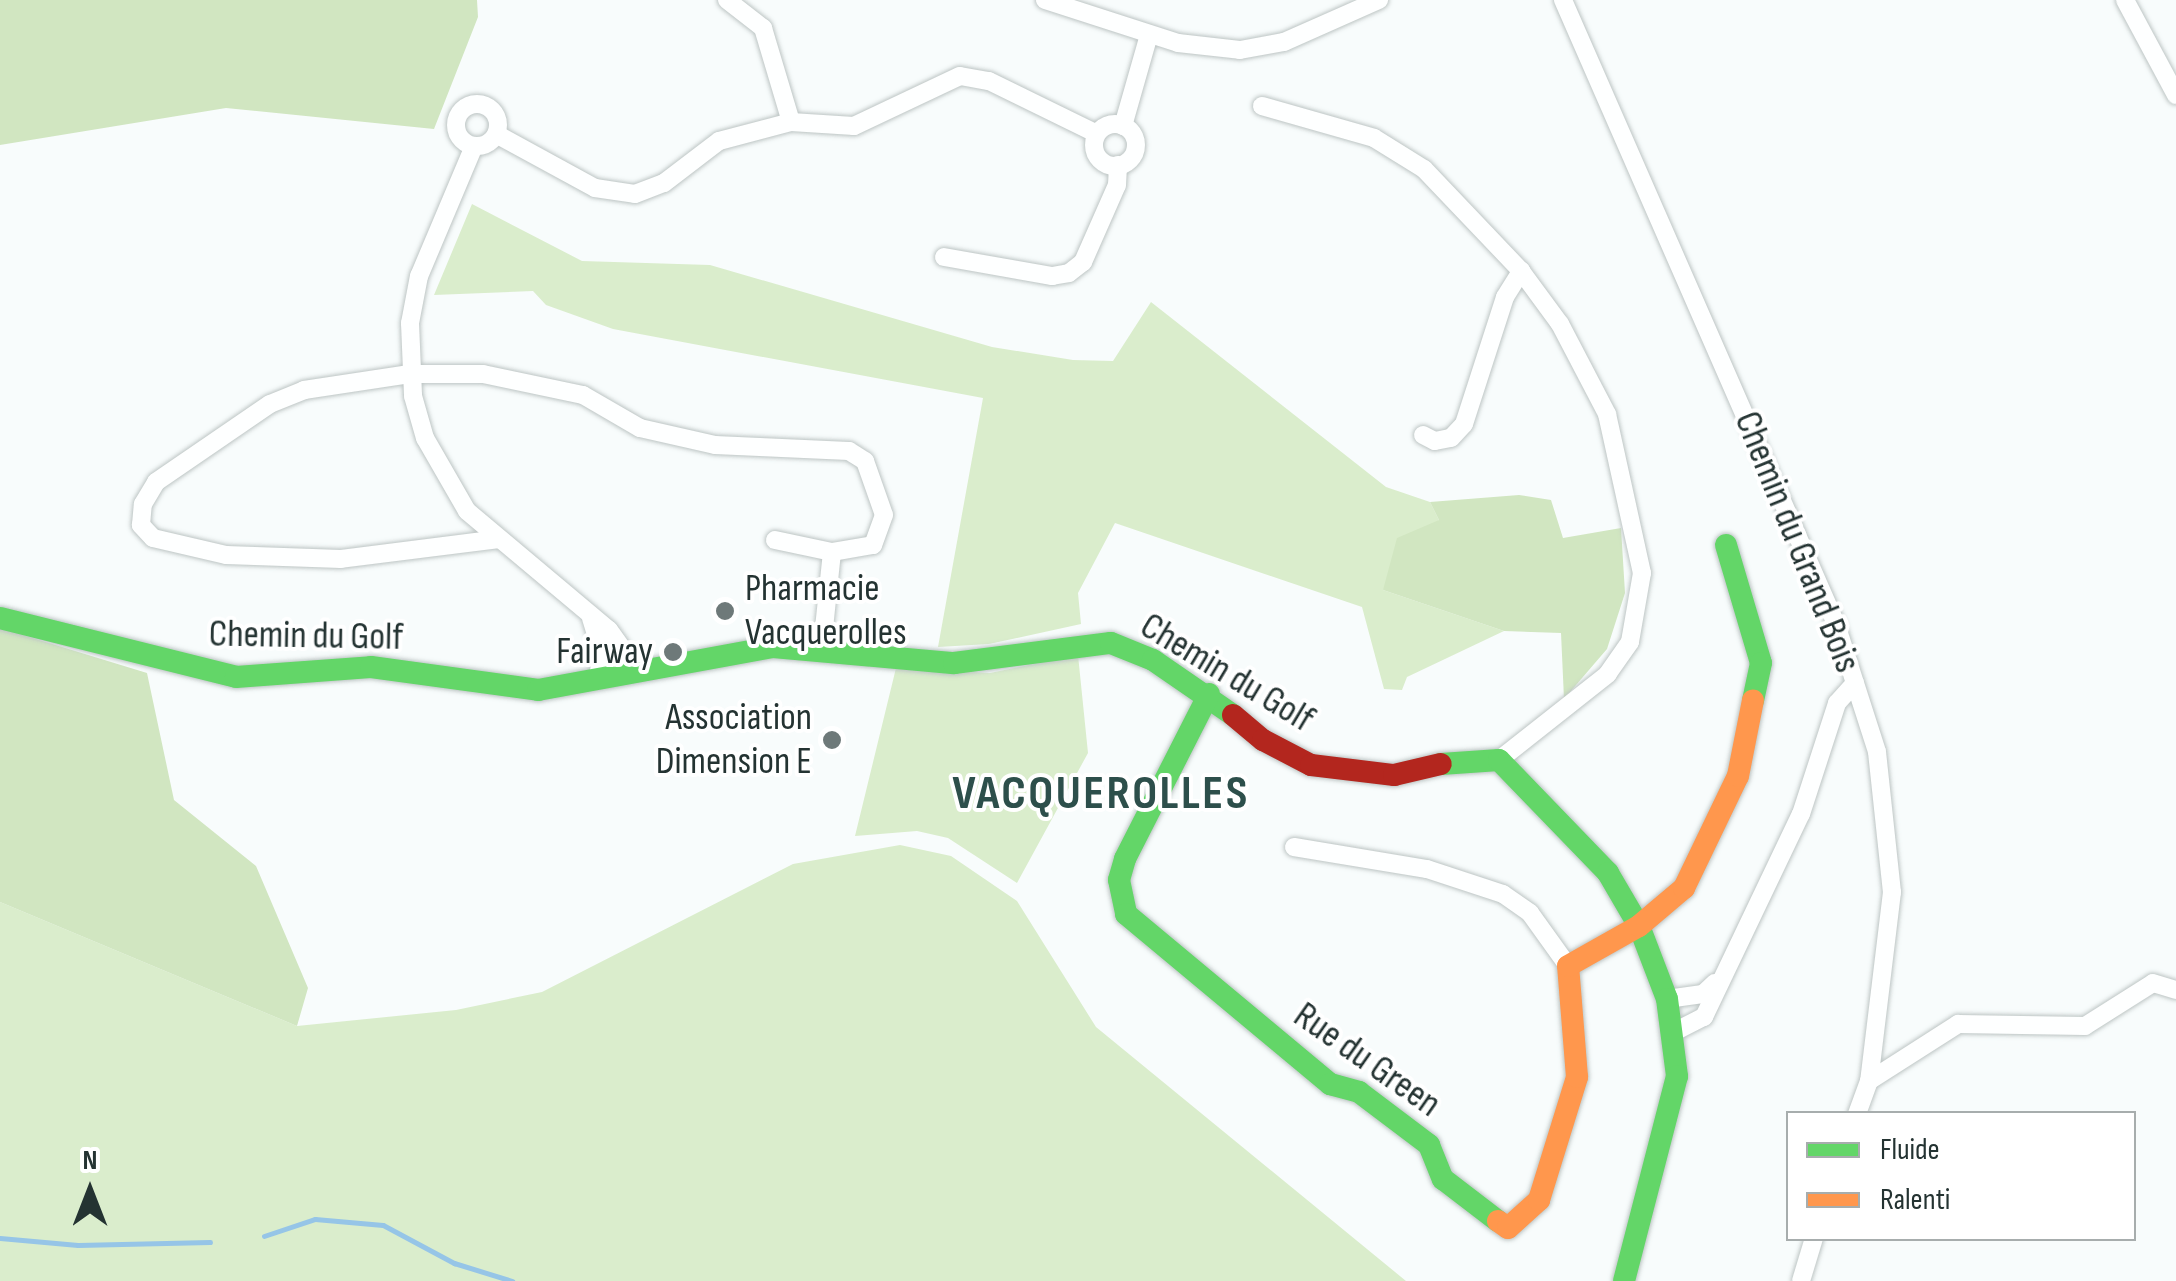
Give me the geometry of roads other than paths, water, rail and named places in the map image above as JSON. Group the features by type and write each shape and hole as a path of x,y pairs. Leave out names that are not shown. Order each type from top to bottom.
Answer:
{"street":[{"path":"726,0 763,28 791,122"},
{"path":"1045,0 1149,35 1240,50 1284,42 1379,0"},
{"name":"Chemin du Grand Bois","path":"1563,0 1836,624 1877,752 1892,892 1869,1081 1859,1111"},
{"path":"2125,0 2176,96"},
{"path":"944,257 1052,276 1069,274 1083,262 1117,185 1118,165 1136,148 1124,126 1149,35"},
{"path":"474,146 456,127 470,106 490,109 496,134 596,188 635,194 664,184 719,141 791,122 854,126 960,76 989,81 1097,134"},
{"path":"1262,106 1374,138 1424,169 1522,271 1602,401 1622,469 1641,591 1620,660 1499,760 1608,873 1639,926 1667,999 1677,1076 1624,1281"},
{"path":"1118,165 1096,154 1097,134 1106,126 1124,126"},
{"path":"496,134 474,146 419,276 410,374 425,438 446,482 498,540 588,613 640,672"},
{"path":"1423,434 1435,441 1451,438 1464,424 1505,297 1522,271"},
{"path":"498,540 340,559 226,555 153,538 140,525 156,482 270,404 304,390 410,374 483,374 584,395 640,428 715,445 849,451 865,461 884,514 873,546 832,552 776,540"},
{"path":"1294,847 1427,869 1503,894 1530,913 1568,966 1639,926 1693,873 1731,792 1749,735 1761,663 1726,545"},
{"path":"822,647 832,552"},
{"path":"588,613 602,654 597,681"},
{"name":"Chemin du Golf","path":"0,618 236,677 371,666 510,689 597,681 735,652 822,647 954,663 1111,643 1133,648 1208,694 1263,740 1323,769 1394,776 1473,757 1499,760"},
{"path":"602,654 622,648"},
{"path":"1674,1032 1704,1017 1715,982 1800,814 1837,703 1854,683"},
{"name":"Rue du Green","path":"1208,694 1125,859 1119,880 1126,914 1330,1084 1358,1092 1429,1144 1442,1179 1508,1228 1539,1200 1577,1078 1568,966"},
{"path":"1667,999 1703,994 1715,982"},
{"path":"1869,1081 1958,1024 2085,1026 2153,983 2176,990"},
{"path":"1801,1281 1813,1241"}],"waterway":[{"path":"264,1236 315,1219 383,1225 454,1263 512,1281"},
{"path":"0,1238 78,1245 210,1242"}],"place":[{"name":"Pharmacie Vacquerolles","path":"725,611"},
{"name":"Fairway","path":"673,652"},
{"name":"Association Dimension E","path":"832,740"}],"district":[{"name":"VACQUEROLLES","path":"1101,794"}]}
